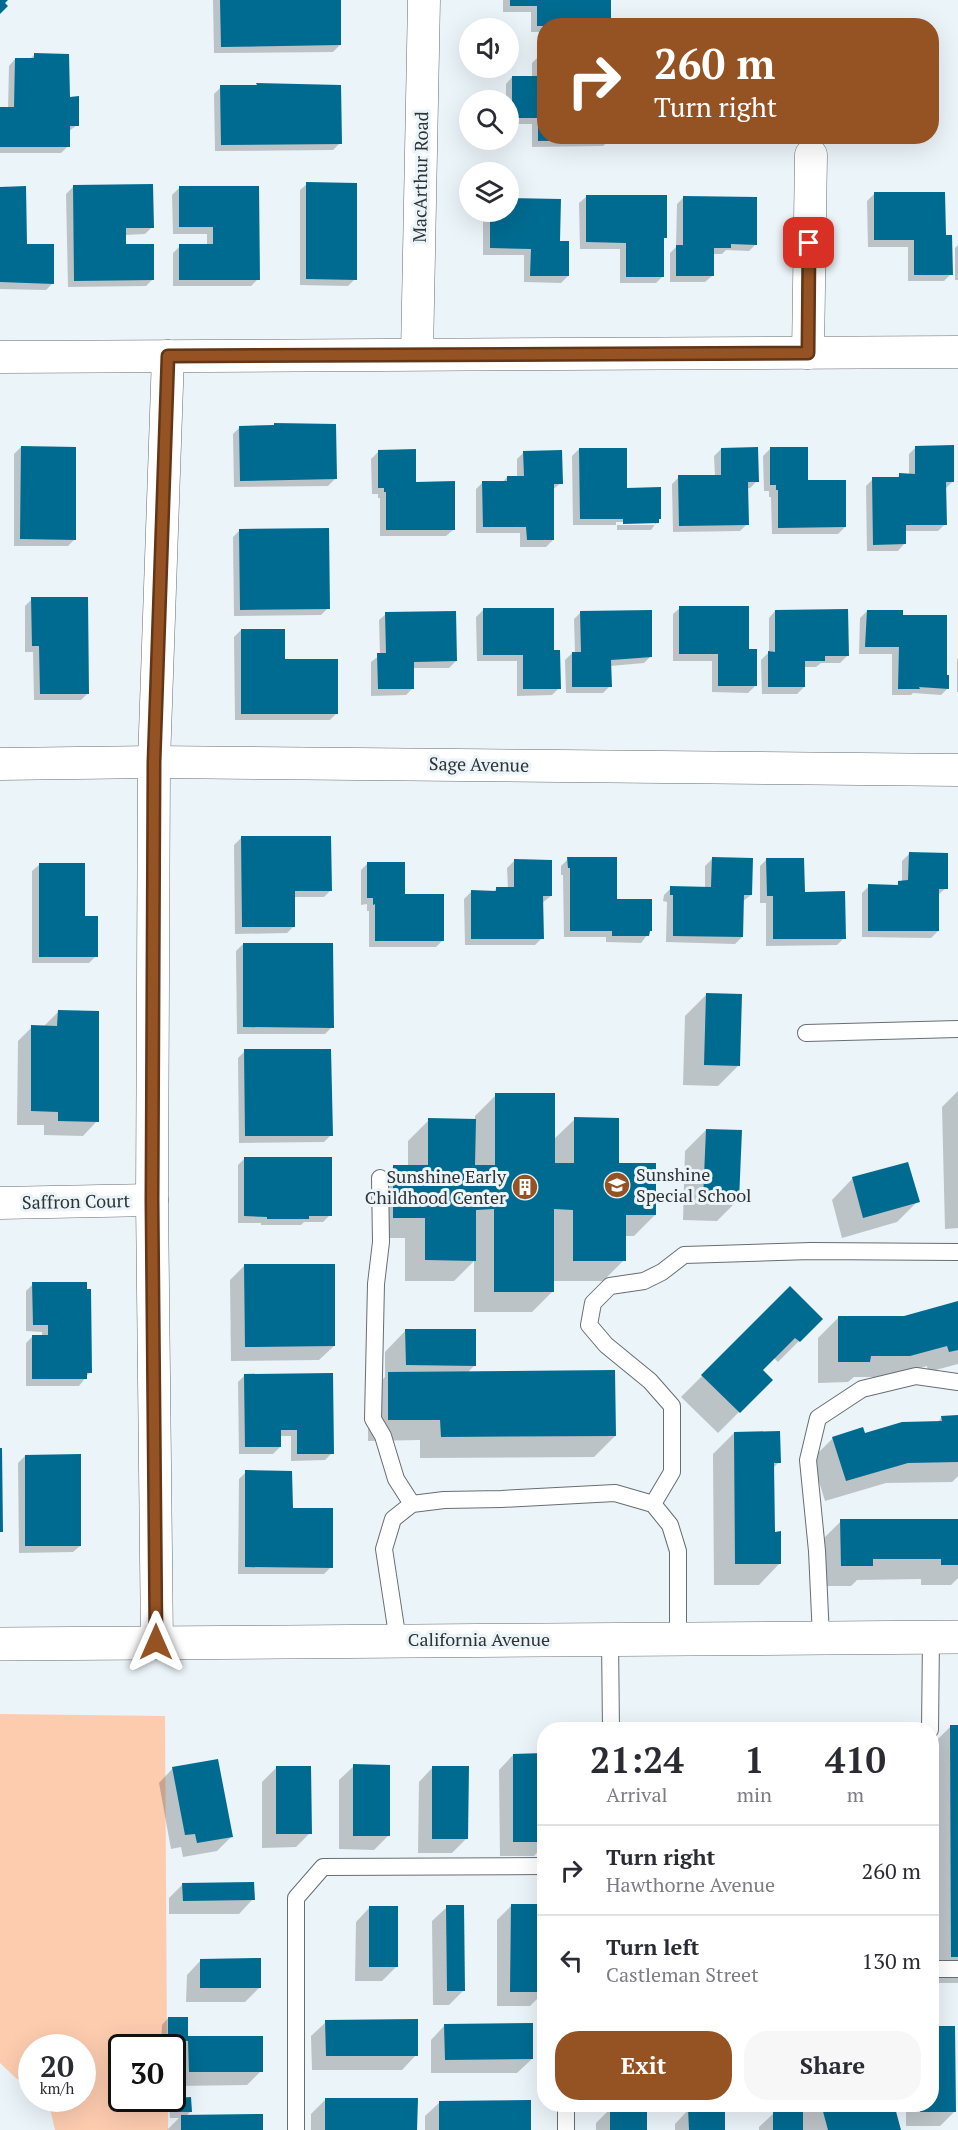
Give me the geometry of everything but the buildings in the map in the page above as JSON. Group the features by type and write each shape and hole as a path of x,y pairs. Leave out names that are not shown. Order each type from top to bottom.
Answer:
{"main road":[{"name":"California Avenue","path":"0,1644 944,1637"}],"street":[{"name":"MacArthur Road","path":"417,354 424,0"},
{"path":"808,353 811,155"},
{"path":"0,357 958,352"},
{"path":"156,1642 152,1200 154,762 168,356"},
{"name":"Sage Avenue","path":"0,765 154,762 958,770"},
{"name":"Saffron Court","path":"0,1203 152,1200"}],"lane":[{"path":"806,1033 958,1029"},
{"path":"380,1178 381,1242 376,1284 373,1419 382,1436 396,1479 412,1504"},
{"path":"653,1504 672,1472 672,1406 650,1381 606,1345 589,1325 593,1304 610,1286 644,1281 662,1272 684,1255 811,1251 958,1252"},
{"path":"821,1637 817,1551 808,1460 818,1418 862,1389 916,1376 958,1382"},
{"path":"398,1641 384,1549 393,1519 412,1504 444,1500 615,1493 653,1504 670,1525 678,1551 678,1639"},
{"path":"931,1722 944,1637"},
{"path":"610,1639 611,1722"},
{"path":"296,2130 296,1898 323,1867 537,1866"},
{"path":"939,1970 958,1969"},
{"path":"566,2112 566,2130"}],"shaded area":[{"path":"0,1714 165,1716 167,2034 108,2034 108,2112 168,2112 168,2130 55,2130 51,2112 96,2112 96,2034 18,2034 18,2079 0,2063"}],"place":[{"name":"Sunshine Special School","path":"617,1185"},
{"name":"Sunshine Early Childhood Center","path":"525,1187"}],"route":[{"path":"156,1642 152,1200 154,762 168,356 808,353 809,243"}]}
